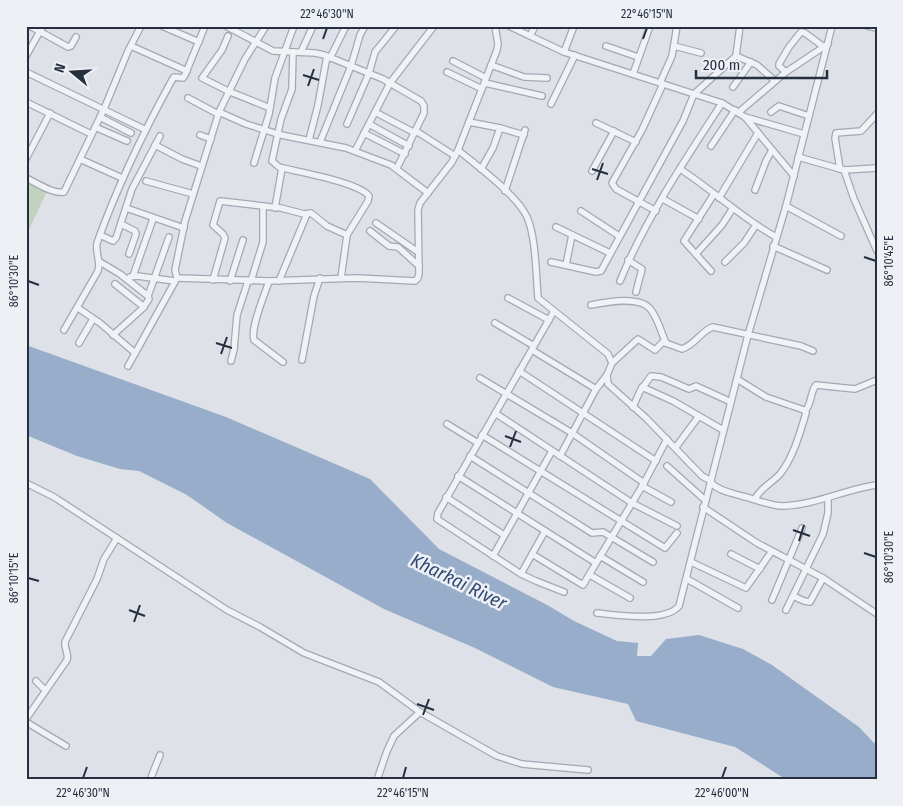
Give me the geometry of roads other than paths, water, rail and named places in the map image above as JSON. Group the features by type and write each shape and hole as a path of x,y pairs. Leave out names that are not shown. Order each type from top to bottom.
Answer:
{"street":[{"path":"30,26 38,35 70,47 76,37"},
{"path":"26,56 43,26"},
{"path":"26,178 51,190 62,193 65,190 104,109 140,26"},
{"path":"162,26 199,42"},
{"path":"64,330 98,271 100,262 96,248 122,178 172,80 176,77 183,78 187,71 205,26"},
{"path":"227,26 273,51 315,53 329,57 390,83 423,103 424,113 397,168"},
{"path":"128,366 176,280 175,270 184,228 218,113 228,91 266,26"},
{"path":"254,163 270,108 273,87 294,26"},
{"path":"301,52 313,26"},
{"path":"309,140 329,57 346,26"},
{"path":"320,142 365,26"},
{"path":"347,124 369,73 377,48 396,26"},
{"path":"355,151 390,83 434,26"},
{"path":"130,278 279,281 341,278 414,281 418,278 419,266 418,210 456,153 469,122 498,44 495,26"},
{"path":"509,26 564,52 722,103 745,117 794,176"},
{"path":"530,36 534,26"},
{"path":"564,52 574,26"},
{"path":"632,74 650,26"},
{"path":"656,210 616,188 612,183 636,142 662,84 672,56 677,26"},
{"path":"551,262 599,272 683,121 694,94 736,56 740,26"},
{"path":"597,613 646,616 670,613 679,606 736,379 786,206 832,26"},
{"path":"867,26 877,28"},
{"path":"786,72 779,64 788,47 801,32 805,32 826,45"},
{"path":"228,36 222,50 202,78 270,108"},
{"path":"711,146 737,111 786,72 826,45"},
{"path":"131,46 187,71"},
{"path":"606,46 638,57"},
{"path":"674,46 701,53"},
{"path":"292,52 292,88 282,113 272,162 282,168 335,181 367,193 369,196 368,201 346,235 341,278"},
{"path":"551,104 575,55"},
{"path":"736,56 757,65 775,81"},
{"path":"453,61 485,80 542,96"},
{"path":"733,87 751,62"},
{"path":"491,66 524,77 547,78"},
{"path":"26,72 146,130"},
{"path":"447,72 482,89"},
{"path":"188,98 218,113 278,134 355,151 397,168 428,193"},
{"path":"26,102 91,134"},
{"path":"620,281 628,260 656,210 722,103"},
{"path":"771,112 779,106 809,116"},
{"path":"375,112 456,153 481,169 522,206 532,230 538,298 608,354 612,363"},
{"path":"26,160 50,113"},
{"path":"877,114 861,131 836,133 835,138 842,170 877,251"},
{"path":"100,117 131,133"},
{"path":"745,117 804,134"},
{"path":"469,122 525,133 505,191"},
{"path":"596,123 636,142"},
{"path":"369,124 409,146"},
{"path":"95,127 127,141"},
{"path":"481,169 493,148 500,128"},
{"path":"592,171 614,131"},
{"path":"364,133 405,154"},
{"path":"711,270 684,241 717,196 758,133"},
{"path":"200,135 211,139"},
{"path":"100,235 114,241 135,182 160,136"},
{"path":"155,145 182,159 201,166"},
{"path":"755,190 772,150"},
{"path":"798,157 842,170 877,168"},
{"path":"80,158 122,178"},
{"path":"275,208 282,168"},
{"path":"680,169 756,225 776,237"},
{"path":"146,181 193,194"},
{"path":"663,199 699,219"},
{"path":"213,280 225,238 213,226 220,202 311,213 327,226 346,235"},
{"path":"231,361 237,315 263,242 263,206"},
{"path":"786,206 841,236"},
{"path":"126,208 153,219 184,228"},
{"path":"696,254 722,225 733,208"},
{"path":"581,211 620,236"},
{"path":"279,281 307,214"},
{"path":"130,278 153,219"},
{"path":"376,223 418,252"},
{"path":"121,224 135,231 136,234 130,254"},
{"path":"725,262 744,242 756,225"},
{"path":"556,227 610,253"},
{"path":"370,231 389,246 398,247 419,266"},
{"path":"566,265 572,235"},
{"path":"113,335 148,302 148,296 169,238"},
{"path":"230,281 244,240"},
{"path":"773,246 827,270"},
{"path":"628,260 642,269 636,292"},
{"path":"100,262 130,278 148,296"},
{"path":"302,360 314,296 320,278"},
{"path":"269,281 253,338 283,362"},
{"path":"115,284 144,307"},
{"path":"508,298 549,320"},
{"path":"591,305 618,300 645,304 652,311 666,343"},
{"path":"78,308 135,353"},
{"path":"554,311 458,476 438,513 437,519 521,574 536,582 564,592"},
{"path":"79,343 93,318"},
{"path":"495,323 596,389"},
{"path":"813,351 800,346 714,327 708,329 686,348 679,348 666,343 661,344 655,350 638,339 612,363 608,375 608,384 676,447 702,476 726,491 783,506 828,498 842,492 877,485"},
{"path":"519,372 656,461"},
{"path":"560,456 596,389 608,375"},
{"path":"633,407 642,387 649,377 654,376 689,389 696,386 731,402"},
{"path":"480,378 572,433 670,502"},
{"path":"736,379 766,397 805,411"},
{"path":"755,499 762,488 778,476 786,465 816,385 855,389 877,380"},
{"path":"642,387 673,401 724,430"},
{"path":"482,436 665,548 677,530 495,414"},
{"path":"676,447 700,416"},
{"path":"447,424 478,443"},
{"path":"532,554 583,585 643,484 667,439"},
{"path":"493,556 539,471 552,451"},
{"path":"470,456 592,533 603,532 653,562"},
{"path":"667,466 704,503 740,532 823,578 877,614"},
{"path":"458,476 596,563"},
{"path":"26,483 41,490 117,538 227,610 304,653 379,682 420,712 505,760 522,764 588,770"},
{"path":"446,498 504,535"},
{"path":"786,610 823,534 828,513 828,498"},
{"path":"772,600 802,528"},
{"path":"521,574 545,531"},
{"path":"66,746 26,720 67,660 65,642 98,579 104,559 117,538"},
{"path":"691,562 744,588 748,587 772,551"},
{"path":"731,554 760,569"},
{"path":"600,556 642,582"},
{"path":"590,575 630,598"},
{"path":"793,596 810,602 823,578"},
{"path":"687,579 738,608"},
{"path":"871,609 877,603"},
{"path":"36,682 45,690"},
{"path":"377,780 394,736 420,712"},
{"path":"150,780 160,755"}],"water":[{"name":"Kharkai River","path":"26,345 226,417 370,479 439,549 574,621 617,641 638,643 637,656 651,656 666,639 699,635 743,649 772,665 859,727 874,743 877,742 877,780 787,780 735,747 636,721 628,704 553,687 475,648 384,609 227,523 187,495 139,471 120,469 77,456 26,435"}]}
